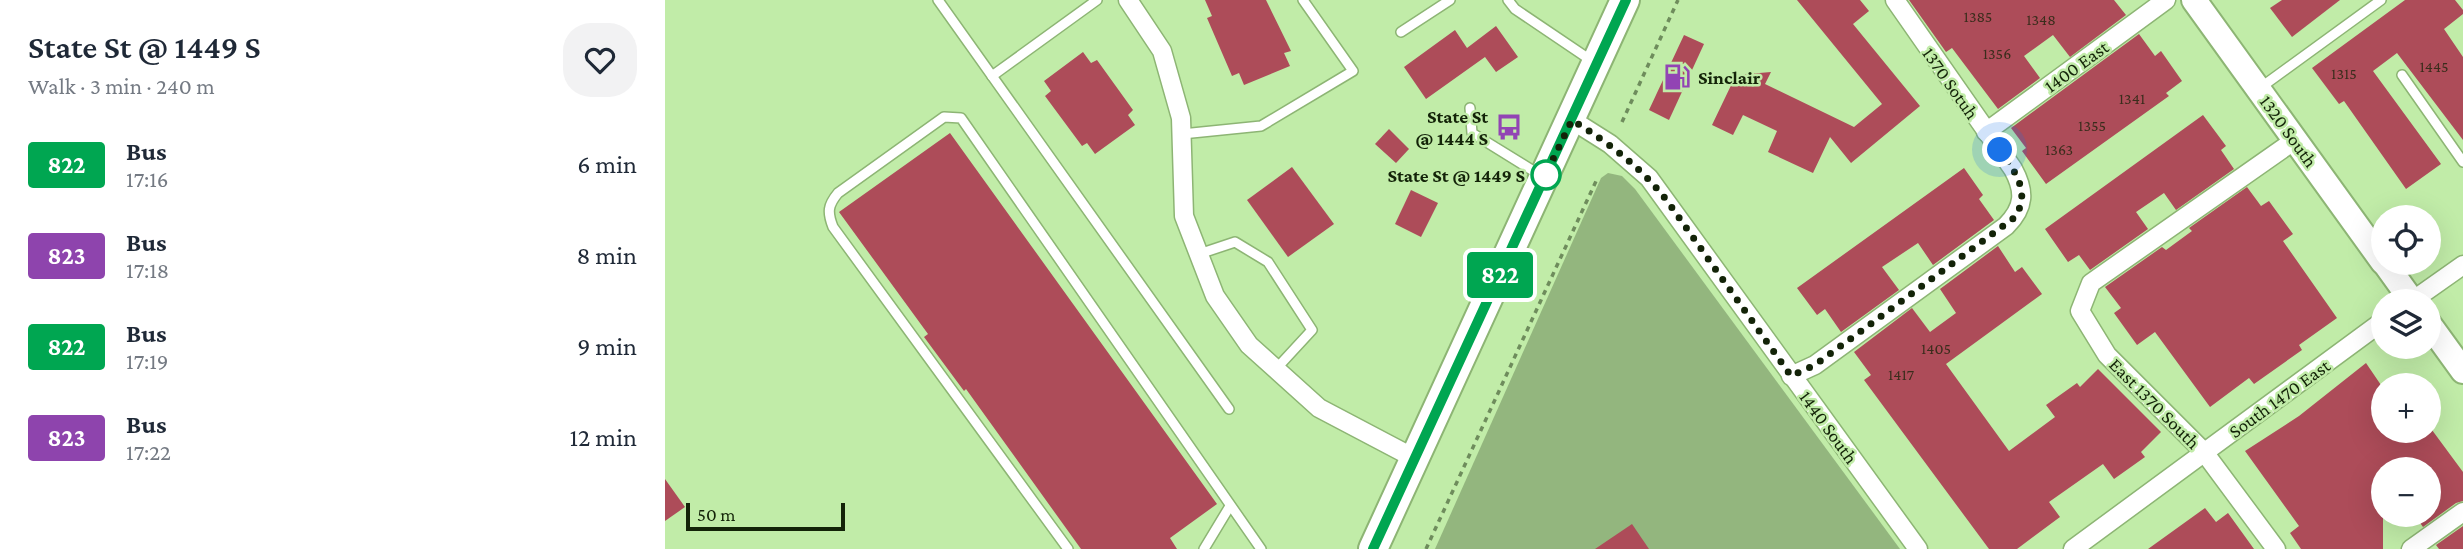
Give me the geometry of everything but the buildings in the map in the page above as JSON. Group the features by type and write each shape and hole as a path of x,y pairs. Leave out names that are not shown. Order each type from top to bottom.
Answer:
{"main road":[{"path":"1373,549 1625,0"}],"street":[{"path":"1128,0 1162,51 1181,118 1184,216 1215,296 1249,345 1319,408 1414,458"},
{"name":"1370 Sotuh","path":"1791,376 1815,365 2006,226 2019,211 2022,203 2023,192 2019,180 1895,0"},
{"name":"1400 East","path":"1986,132 2166,0"},
{"name":"1320 South","path":"2197,1 2371,244"},
{"name":"1440 South","path":"1572,120 1610,144 1649,178 1918,549"},
{"name":"East 1370 South","path":"2276,549 2204,452 2107,355 2080,311 2091,283 2295,140"},
{"path":"2429,289 2463,265"},
{"name":"South 1470 East","path":"2073,549 2371,330"},
{"path":"2441,340 2463,370"},
{"path":"2411,549 2463,512"}],"lane":[{"path":"938,0 1229,409"},
{"path":"992,76 1097,0"},
{"path":"1182,134 1261,126 1353,71 1303,0"},
{"path":"1401,32 1450,0"},
{"path":"1508,0 1515,9 1597,64"},
{"path":"2258,89 2381,0"},
{"path":"2402,75 2463,162"},
{"path":"1470,108 1472,133 1544,178"},
{"path":"1068,549 833,227 829,215 829,203 838,193 944,117 961,118 1261,549"},
{"path":"1199,254 1235,242 1268,262 1312,330 1276,369"},
{"path":"1204,549 1230,506"}],"path":[{"path":"1622,122 1678,0"},
{"path":"1426,549 1597,179"}],"green space":[{"path":"1608,173 1622,176 1635,189 1900,549 1435,549 1601,178"}],"bus line":[{"name":"822","path":"1373,549 1626,0"}],"place":[{"name":"Sinclair","path":"1677,77"},
{"name":"State St @ 1444 S","path":"1509,127"},
{"name":"State St @ 1449 S","path":"1546,175"}],"route":[{"path":"1546,175 1544,178 1572,120 1621,152 1649,178 1668,202 1791,376 1815,365 2014,218 2022,203 2023,192 2013,169 2000,150"}]}
